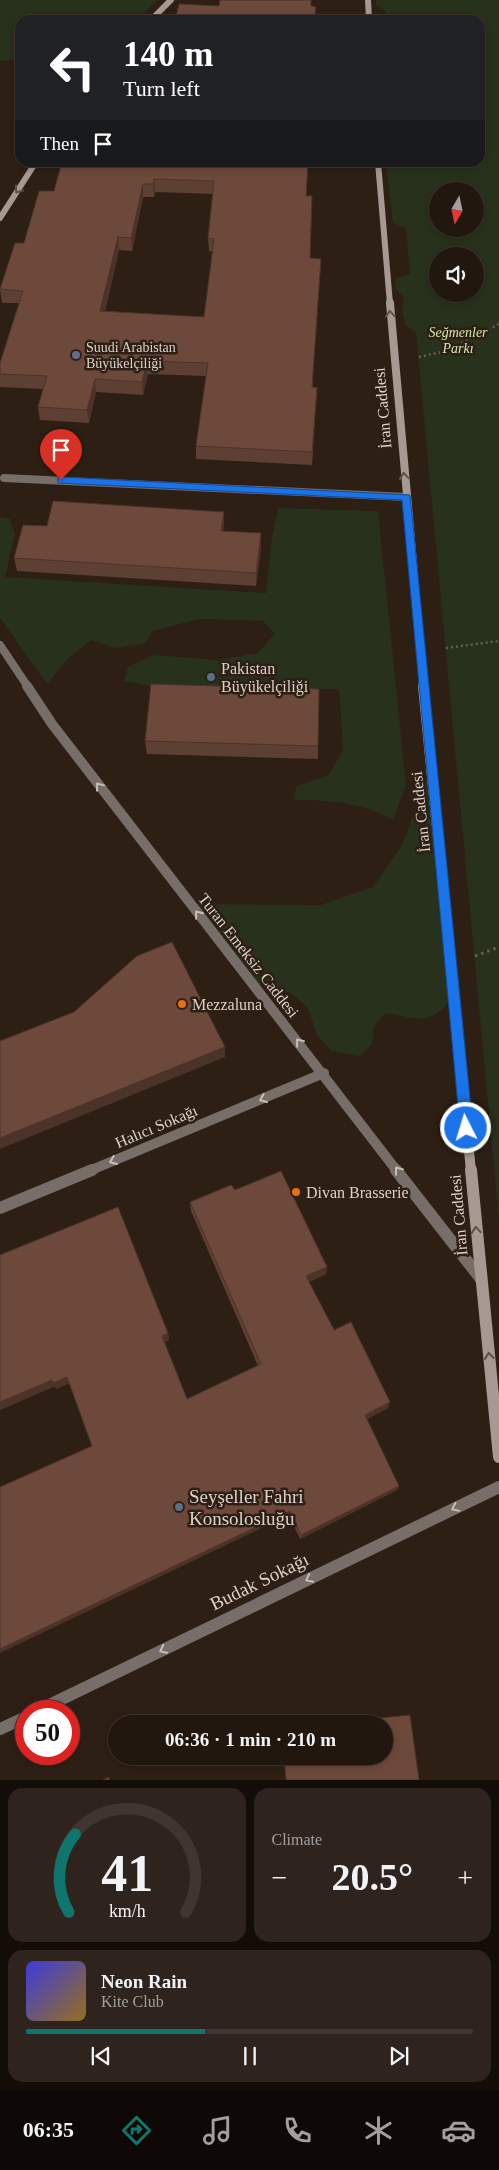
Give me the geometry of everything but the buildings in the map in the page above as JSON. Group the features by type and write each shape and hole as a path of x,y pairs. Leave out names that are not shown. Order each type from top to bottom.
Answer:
{"main road":[{"path":"155,15 171,0"},
{"path":"368,0 369,15"},
{"path":"0,218 33,167"},
{"name":"İran Caddesi","path":"378,167 420,651 499,1457"}],"street":[{"path":"4,478 406,497"},
{"name":"Turan Emeksiz Caddesi","path":"0,645 52,724 189,904 324,1073 481,1279"},
{"name":"Halıcı Sokağı","path":"0,1208 324,1073"},
{"name":"Budak Sokağı","path":"61,1700 499,1487"},
{"path":"0,1730 15,1722"}],"path":[{"path":"412,359 446,351 499,324"},
{"path":"420,651 499,641"}],"green space":[{"path":"0,0 158,0 142,15 15,15 15,60 0,61"},
{"name":"Seğmenler Parkı","path":"376,0 499,0 499,1220 416,332 405,325 402,309 404,298 395,288 396,278 410,274 406,228 393,223 386,167 485,167 485,15 386,15 386,11 376,5"},
{"path":"278,508 378,511 406,785 393,820 369,809 345,803 294,800 296,786 329,775 343,750 339,689 155,687 124,681 128,667 153,655 217,660 258,653 275,634 263,621 199,619 152,631 146,643 116,648 91,640 68,659 47,684 0,618 0,517 10,519 15,534 5,577 266,593 271,544"},
{"path":"432,767 454,996 440,1011 430,1017 418,1019 384,1014 374,1027 372,1044 360,1056 331,1051 317,1035 308,1008 292,994 272,985 254,984 189,904 321,905 373,887 402,845"}],"place":[{"name":"Suudi Arabistan Büyükelçiliği","path":"76,355"},
{"name":"Pakistan Büyükelçiliği","path":"211,677"},
{"name":"Mezzaluna","path":"182,1004"},
{"name":"Divan Brasserie","path":"296,1192"},
{"name":"Seyşeller Fahri Konsolosluğu","path":"179,1507"}],"route":[{"path":"61,480 406,497 466,1128"}]}
